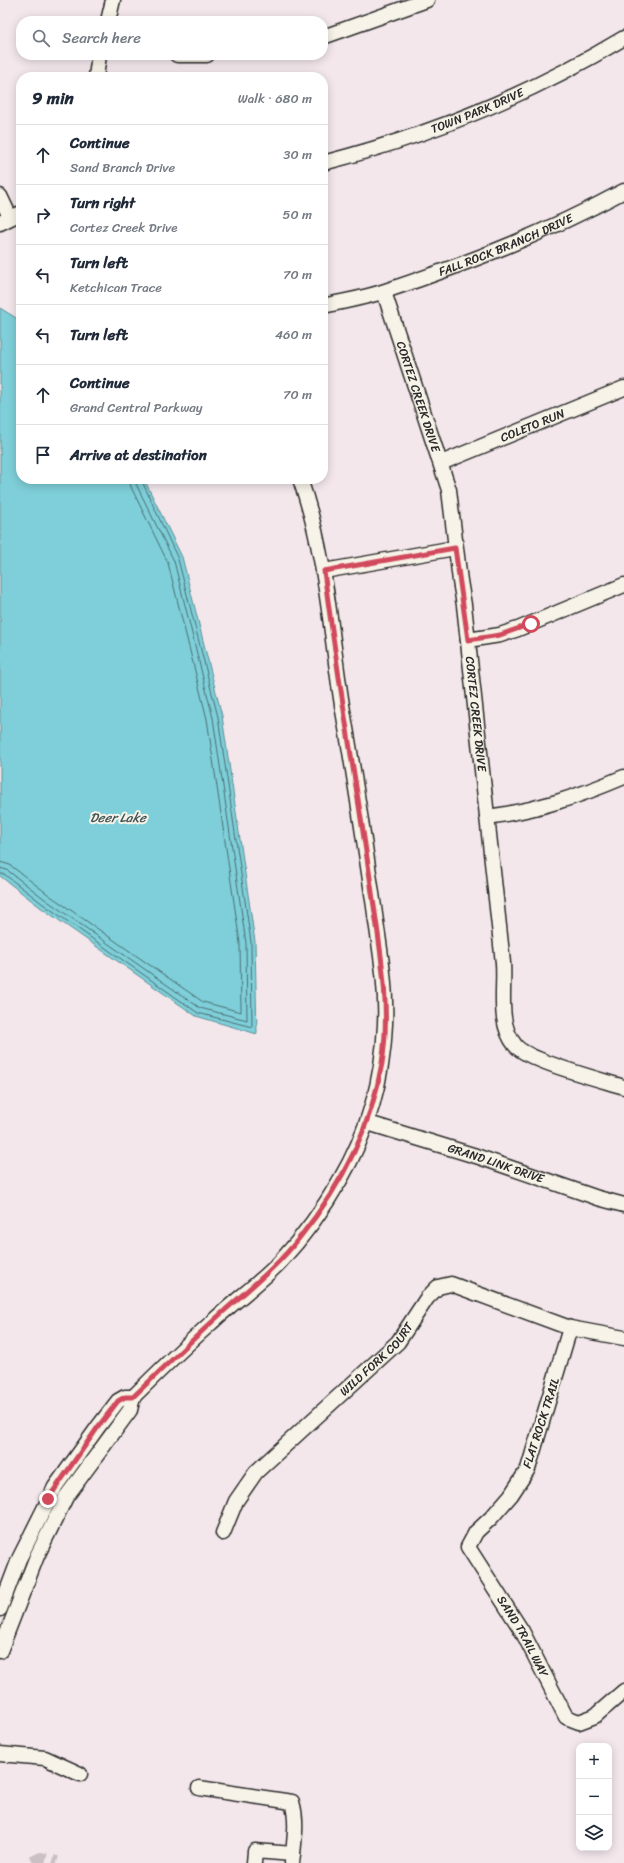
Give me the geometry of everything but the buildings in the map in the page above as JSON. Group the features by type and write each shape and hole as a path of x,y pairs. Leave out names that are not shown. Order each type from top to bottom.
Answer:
{"street":[{"path":"109,16 113,0"},
{"path":"328,35 423,1"},
{"name":"TOWN PARK DRIVE","path":"328,162 400,142 442,126 554,78 624,38"},
{"path":"97,72 98,60"},
{"name":"FALL ROCK BRANCH DRIVE","path":"328,305 384,292 532,236 570,219 624,191"},
{"path":"0,196 10,217"},
{"name":"CORTEZ CREEK DRIVE","path":"384,292 406,364 449,490 455,548 468,640 504,975 504,1020 508,1034 516,1047 532,1057 624,1087"},
{"name":"COLETO RUN","path":"441,463 624,388"},
{"path":"0,1651 49,1529 66,1497 130,1410 133,1397 198,1334 279,1263 301,1236 340,1181 368,1123 382,1062 385,1022 384,991 369,870 342,700 324,571 311,511 302,484"},
{"path":"324,571 455,548"},
{"path":"468,640 500,635 518,629 624,585"},
{"path":"487,817 514,814 559,802 624,776"},
{"name":"GRAND LINK DRIVE","path":"368,1123 476,1156 598,1198 624,1205"},
{"name":"WILD FORK COURT","path":"223,1533 236,1501 256,1472 393,1347 427,1298 438,1287 451,1284 570,1328 624,1338"},
{"name":"FLAT ROCK TRAIL","path":"468,1547 476,1532 491,1518 511,1495 528,1469 570,1328"},
{"path":"0,1609 24,1547 55,1487 118,1401 125,1397 133,1397"},
{"name":"SAND TRAIL WAY","path":"468,1547 522,1631 566,1717 579,1722 595,1716 624,1691"},
{"path":"0,1754 45,1758 80,1774"},
{"path":"199,1788 292,1802 295,1812 296,1833 293,1858 255,1851 254,1863"}],"water":[{"name":"Deer Lake","path":"0,308 16,318 16,484 146,484 182,557 222,716 255,942 257,1034 196,1016 40,907 0,876"}],"tunnel":[{"path":"33,1863 41,1859 57,1863"}],"route":[{"path":"48,1499 55,1487 118,1401 125,1397 133,1397 198,1334 279,1263 301,1236 340,1181 368,1123 382,1062 385,1022 384,991 368,862 342,700 324,571 455,548 468,640 500,635 531,624"}]}
